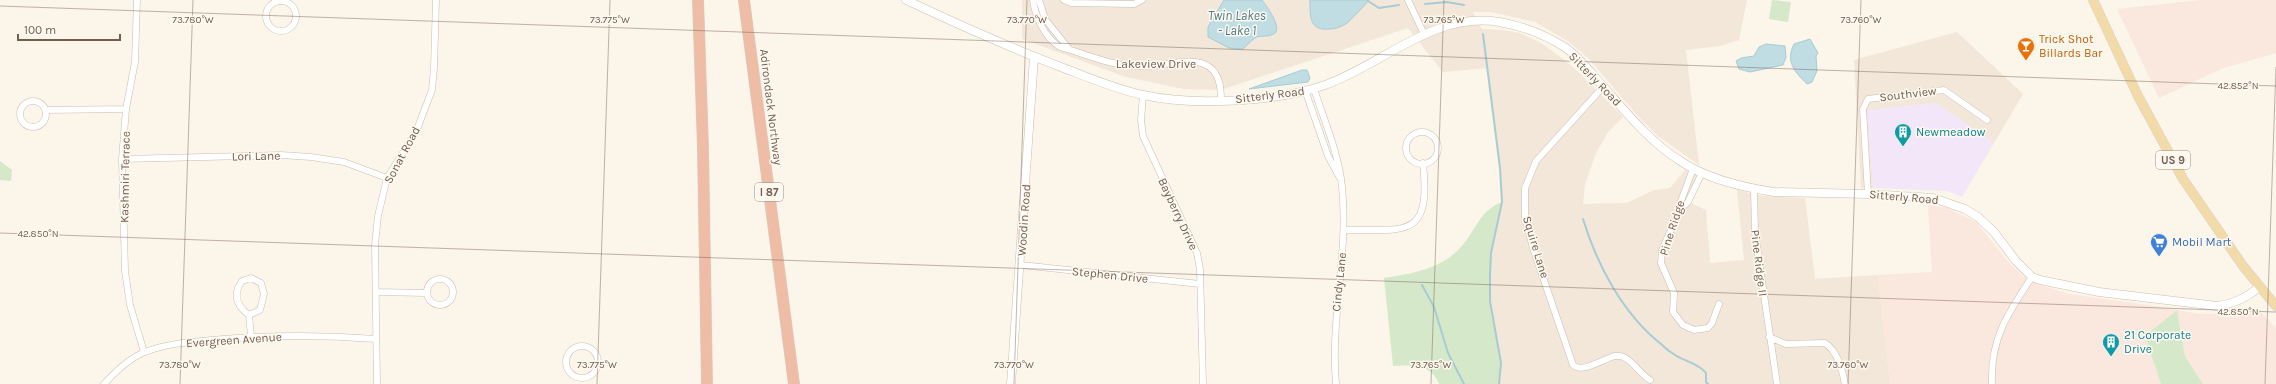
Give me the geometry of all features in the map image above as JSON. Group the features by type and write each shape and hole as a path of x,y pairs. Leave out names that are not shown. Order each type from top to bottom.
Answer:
{"highway":[{"path":"698,0 703,148 707,384"},
{"name":"Adirondack Northway","path":"744,0 794,384"}],"main road":[{"name":"US 9","path":"2093,0 2138,96 2183,179 2243,266 2276,306"}],"street":[{"name":"Kashmiri Terrace","path":"137,0 135,62 126,109 122,159 125,271 130,305 144,352"},
{"path":"278,0 291,2 295,9 296,17 291,27 280,31 270,26 266,19 268,7 278,0"},
{"name":"Sonat Road","path":"377,384 375,245 378,216 387,178 416,132 432,90 436,0"},
{"name":"Sitterly Road","path":"906,0 991,39 1089,78 1143,95 1175,99 1221,100 1263,98 1314,89 1357,71 1424,34 1452,25 1480,21 1496,22 1523,28 1566,49 1585,65 1646,134 1674,157 1693,169 1754,189 1794,193 1868,194 1933,198 1965,209 1994,232 2016,261 2032,277"},
{"name":"Lakeview Drive","path":"1033,0 1038,18 1056,45 1111,64 1126,66 1187,62 1204,64 1210,68 1218,78 1221,100"},
{"path":"1039,0 1045,19 1069,49"},
{"path":"1064,0 1071,3 1134,4 1142,0"},
{"path":"1408,0 1424,34"},
{"name":"Woodin Road","path":"1011,384 1021,265 1034,57"},
{"name":"Squire Lane","path":"1603,87 1536,161 1525,188 1525,216 1572,363 1576,367 1583,367 1613,357 1621,356 1629,360 1650,380"},
{"name":"Cindy Lane","path":"1314,89 1337,160 1341,179 1344,230 1335,319 1334,358 1336,384"},
{"name":"Cindy Lane","path":"1304,90 1330,162 1341,179"},
{"name":"Southview","path":"1868,194 1862,109 1868,99 1944,90 1987,120"},
{"name":"Bayberry Drive","path":"1143,95 1141,120 1143,136 1193,242 1200,269 1203,384"},
{"path":"46,110 46,118 37,126 25,124 20,118 20,110 29,101 37,101 46,110 126,109"},
{"path":"1421,132 1431,134 1438,147 1436,156 1424,163 1413,160 1407,152 1407,146 1411,136 1421,132"},
{"name":"Lori Lane","path":"122,159 281,155 311,157 344,162 387,178"},
{"path":"1344,230 1394,229 1414,223 1420,218 1424,207 1426,193 1424,163"},
{"name":"Pine Ridge","path":"1693,169 1681,201 1680,210 1661,257 1663,269 1674,293 1673,312 1680,323 1687,328 1704,330 1712,323 1719,304"},
{"path":"1680,210 1688,202 1702,173"},
{"name":"Pine Ridge II","path":"1754,189 1755,226 1776,384"},
{"name":"Stephen Drive","path":"1021,265 1200,284"},
{"path":"1992,384 1991,363 1996,340 2008,314 2032,277 2099,292 2217,306 2225,305 2249,296 2260,286"},
{"path":"250,316 260,310 264,294 261,283 251,278 242,281 236,297 239,306 250,316 251,336"},
{"path":"438,279 448,282 452,289 449,301 441,304 430,300 427,293 429,285 438,279"},
{"path":"376,292 427,293"},
{"name":"Evergreen Avenue","path":"104,384 112,375 144,352 189,342 251,336 339,336 376,339"},
{"path":"1769,337 1786,344 1825,343 1829,346 1838,360 1844,384"},
{"path":"585,346 595,352 598,364 592,375 579,381 570,372 566,360 573,349 585,346"}],"shaded area":[{"path":"1022,0 1747,0 1739,40 1720,46 1686,50 1699,165 1658,136 1637,115 1588,58 1568,41 1535,22 1491,12 1473,12 1482,29 1503,30 1520,33 1543,44 1573,67 1623,117 1608,132 1596,153 1585,184 1583,204 1627,203 1654,190 1670,188 1685,170 1700,177 1688,202 1706,210 1710,263 1744,260 1737,190 1763,196 1805,198 1815,279 1878,275 1890,384 1499,384 1501,363 1490,301 1490,275 1491,253 1502,202 1500,170 1488,68 1443,72 1408,28 1221,90 1184,89 1126,77 1022,39"},
{"path":"2200,0 2276,0 2276,53 2221,69 2159,98 2117,9"},
{"path":"1957,32 2023,94 1994,143 1936,103 1868,110 1873,188 1861,188 1854,60"},
{"path":"1936,103 1994,143 1962,197 1948,191 1873,188 1867,110"},
{"path":"1928,205 1947,208 1976,222 2011,265 2023,276 2040,285 2069,294 2177,310 2145,336 2161,384 1890,384 1878,275 1932,272"},
{"path":"2250,307 2257,308 2276,328 2276,384 2203,384 2185,356 2177,310 2199,314 2223,314"}],"green space":[{"path":"1772,0 1791,2 1788,22 1769,19"},
{"path":"0,161 12,170 11,181 0,180"},
{"path":"1502,202 1491,253 1490,275 1490,301 1501,363 1499,384 1439,384 1436,377 1426,369 1414,366 1393,366 1384,278 1422,270 1439,264 1447,259 1462,246 1486,212 1493,206"},
{"path":"2177,310 2185,356 2203,384 2161,384 2145,336"}],"water":[{"name":"Twin Lakes - Lake 1","path":"1224,0 1262,0 1276,24 1277,29 1275,33 1269,36 1257,37 1243,49 1229,48 1208,37 1208,27"},
{"path":"1310,0 1369,0 1356,15 1345,24 1339,27 1323,29 1318,28 1312,22"},
{"path":"1810,39 1818,53 1816,56 1817,71 1812,82 1807,84 1795,71 1791,61 1791,50 1794,44"},
{"path":"1766,44 1785,46 1786,57 1783,65 1750,72 1739,69 1736,61 1741,58 1754,56 1759,47"},
{"path":"1302,70 1307,70 1310,78 1308,82 1249,89"}],"waterway":[{"path":"1368,1 1379,8 1399,5"},
{"path":"1425,4 1447,2 1464,5"},
{"path":"1483,34 1500,168 1502,202 1491,253 1490,275 1490,301 1501,363 1499,384"},
{"path":"1583,219 1604,271 1623,303 1647,332 1666,348 1675,355 1703,370 1706,373 1706,382 1708,384"},
{"path":"1422,285 1434,307 1448,353 1464,384"}],"place":[{"name":"Trick Shot Billards Bar","path":"2026,61"},
{"name":"Newmeadow","path":"1903,147"},
{"name":"Mobil Mart","path":"2159,257"},
{"name":"21 Corporate Drive","path":"2111,357"}]}
